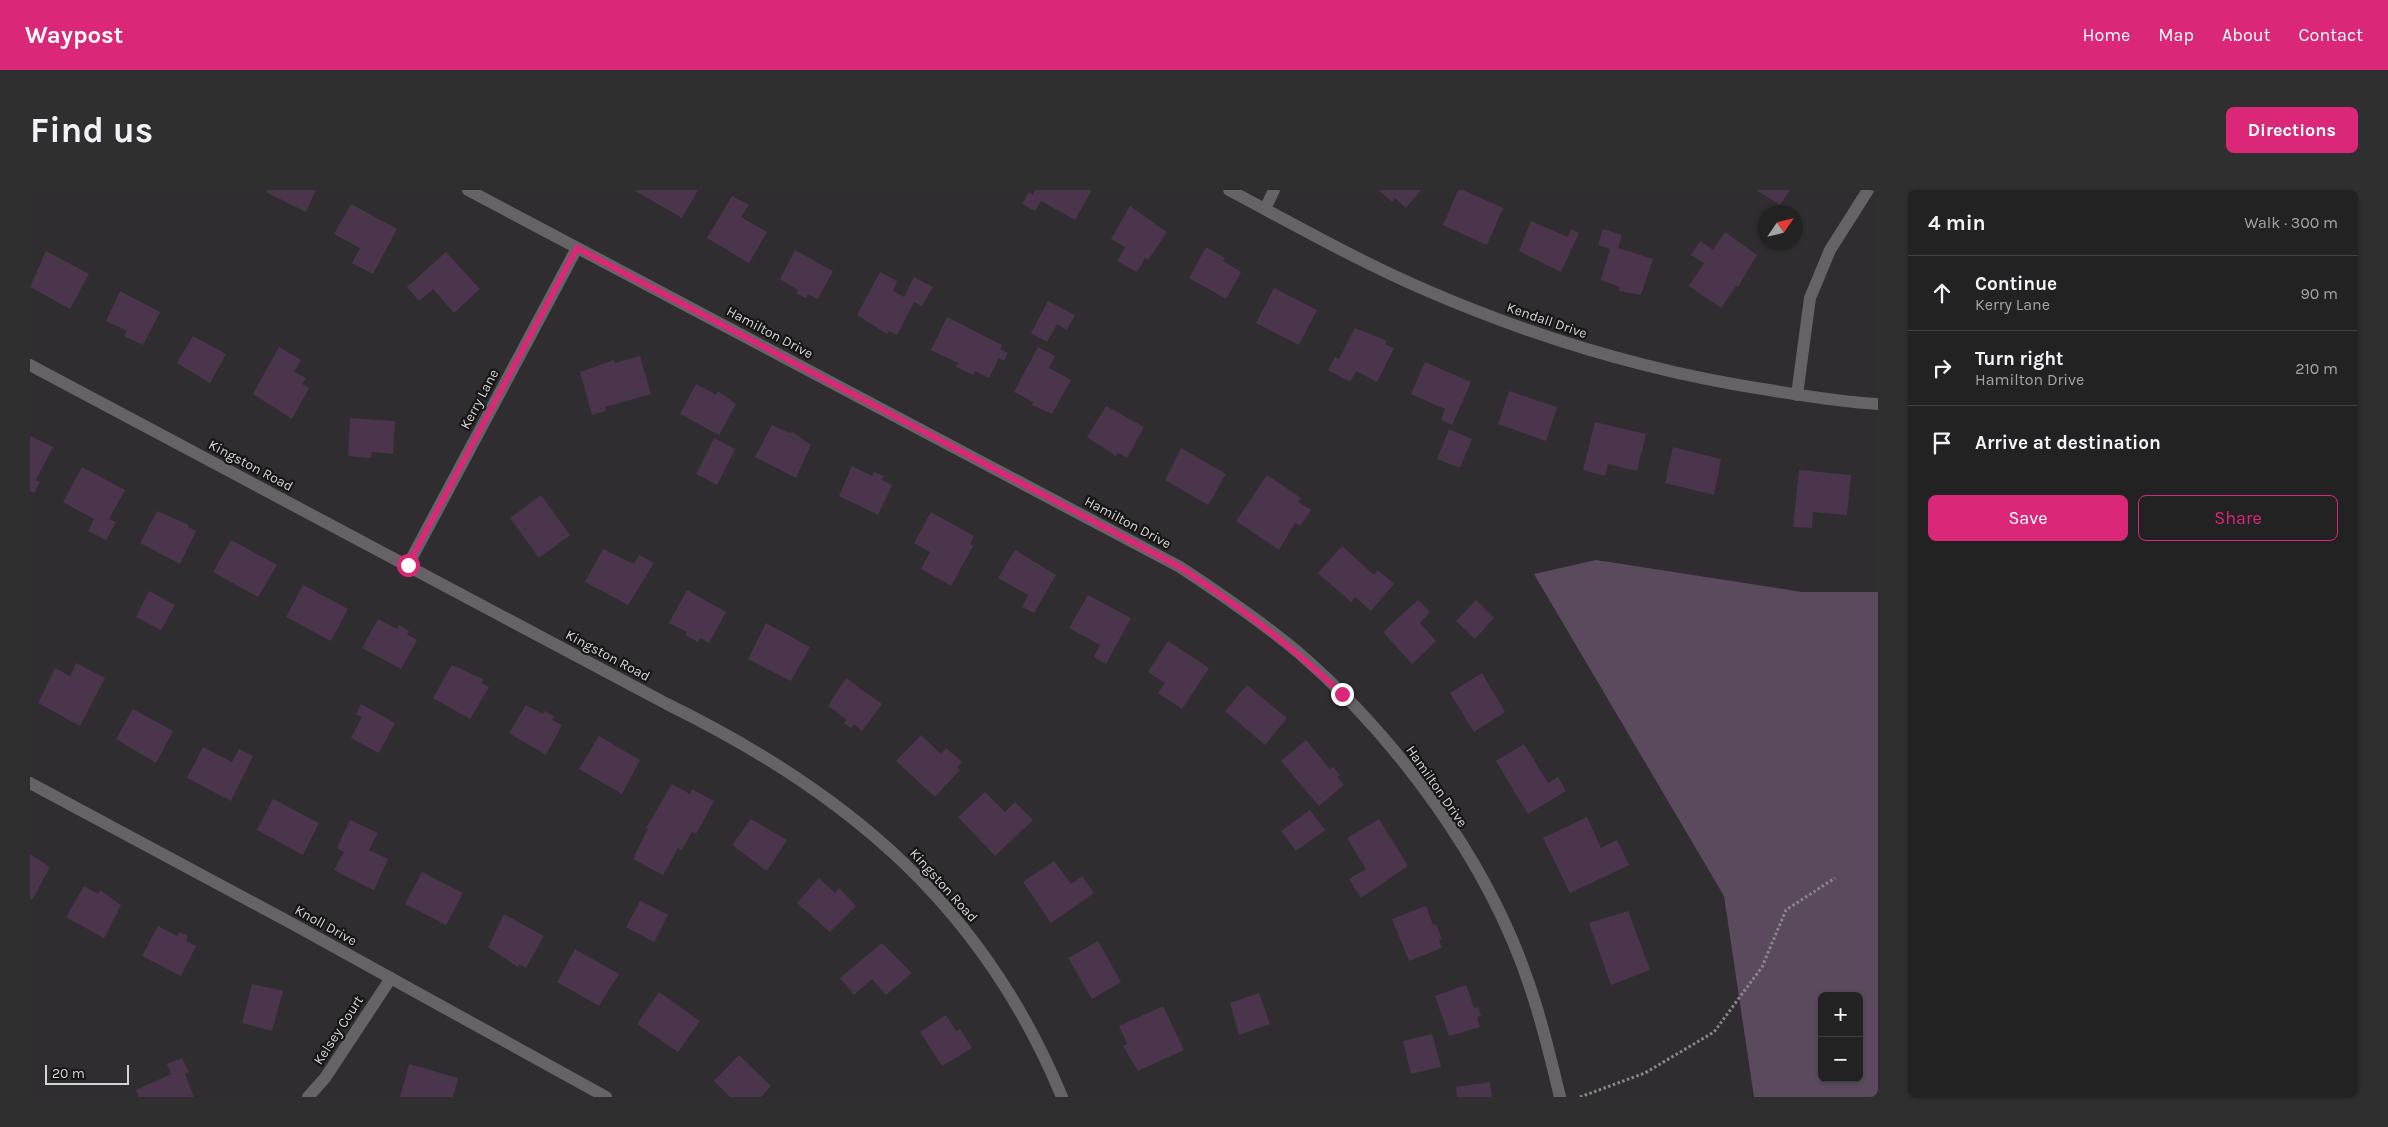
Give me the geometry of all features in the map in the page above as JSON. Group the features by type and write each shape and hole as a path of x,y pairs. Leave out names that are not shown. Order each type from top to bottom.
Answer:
{"street":[{"name":"Hamilton Drive","path":"468,190 1180,567 1241,608 1299,654 1342,694 1392,748 1436,807 1475,869 1501,918 1528,982 1549,1049 1560,1097"},
{"name":"Kendall Drive","path":"1229,190 1349,254 1428,291 1530,332 1620,360 1708,381 1797,395 1878,404"},
{"path":"1265,209 1274,190"},
{"path":"1797,395 1810,298 1830,250 1868,190"},
{"name":"Kerry Lane","path":"408,565 577,248"},
{"name":"Kingston Road","path":"30,365 667,704 722,731 786,769 848,813 905,862 944,903 987,958 1016,1004 1049,1065 1062,1097"},
{"name":"Knoll Drive","path":"30,783 391,978 606,1097"},
{"name":"Kelsey Court","path":"308,1097 325,1078 391,978"}],"path":[{"path":"1580,1097 1645,1073 1714,1032 1762,968 1786,910 1835,878"}],"shaded area":[{"path":"1596,560 1802,592 1878,592 1878,1097 1754,1097 1724,896 1534,574"}],"building":[{"path":"267,190 316,190 306,212 266,192"},
{"path":"634,190 698,190 682,218"},
{"path":"1035,190 1092,190 1075,220 1041,201 1035,211 1022,204 1029,192 1033,195"},
{"path":"1379,190 1421,190 1406,208 1395,198 1392,202"},
{"path":"1458,190 1463,190 1503,208 1487,245 1443,225"},
{"path":"1756,190 1790,190 1780,205"},
{"path":"732,196 749,205 741,217 767,232 749,263 707,238"},
{"path":"351,204 397,229 373,274 352,263 360,248 334,234"},
{"path":"1130,206 1167,232 1148,260 1145,258 1137,272 1117,261 1125,247 1111,239"},
{"path":"1531,221 1568,237 1571,229 1579,233 1561,272 1519,251"},
{"path":"1603,229 1622,235 1618,248 1653,259 1641,295 1619,291 1620,287 1601,280 1610,249 1598,245"},
{"path":"1725,232 1757,255 1738,287 1736,286 1721,308 1689,286 1704,263 1691,255 1700,241 1713,250"},
{"path":"1206,247 1225,258 1223,261 1241,272 1226,299 1189,278"},
{"path":"795,250 833,271 818,299 808,294 806,298 796,293 798,290 780,279"},
{"path":"46,251 89,274 70,309 30,287"},
{"path":"446,252 480,289 454,313 433,289 419,301 407,287"},
{"path":"880,272 897,281 893,291 904,297 914,277 933,287 922,306 914,302 897,335 889,331 887,334 857,315"},
{"path":"1274,288 1317,310 1299,345 1256,323"},
{"path":"120,291 160,312 143,345 124,336 127,331 106,321"},
{"path":"1048,301 1075,315 1067,330 1057,324 1047,342 1031,333"},
{"path":"947,317 1002,345 1000,349 1008,353 1004,361 999,358 989,378 975,371 973,375 956,367 958,363 931,350"},
{"path":"1355,328 1387,341 1385,344 1394,348 1377,382 1356,371 1350,382 1328,370 1335,357 1339,359"},
{"path":"193,336 226,354 210,383 177,363"},
{"path":"279,347 301,360 294,372 306,378 302,384 309,388 292,419 253,394"},
{"path":"1038,347 1055,356 1049,368 1071,380 1052,414 1032,405 1033,402 1014,392"},
{"path":"640,356 651,394 605,407 606,411 592,415 580,372 614,360 615,363"},
{"path":"1425,362 1471,382 1452,425 1441,420 1445,409 1411,394"},
{"path":"696,384 716,395 718,391 736,404 719,435 680,414"},
{"path":"1509,391 1557,407 1546,441 1498,424"},
{"path":"1106,406 1144,427 1127,458 1118,453 1116,456 1087,437"},
{"path":"350,418 395,421 393,454 372,452 371,458 348,456"},
{"path":"1595,422 1646,434 1637,471 1608,464 1605,476 1583,470"},
{"path":"772,425 789,433 793,432 811,445 796,478 755,457"},
{"path":"1449,429 1472,439 1460,468 1437,459"},
{"path":"30,436 53,447 36,480 40,482 34,493 30,491"},
{"path":"714,438 735,449 717,485 696,474"},
{"path":"1673,447 1721,459 1714,495 1665,483"},
{"path":"1181,448 1226,474 1208,505 1165,480"},
{"path":"852,466 872,476 874,472 884,476 882,480 892,485 878,515 839,496"},
{"path":"82,467 125,490 109,519 116,522 106,540 88,531 94,519 63,502"},
{"path":"1799,470 1851,475 1847,515 1813,512 1812,528 1793,527"},
{"path":"1267,475 1301,498 1298,502 1311,510 1300,526 1295,523 1279,550 1236,521"},
{"path":"541,495 570,535 539,558 510,518"},
{"path":"157,511 189,525 188,527 196,531 180,564 140,543"},
{"path":"931,512 974,536 970,544 973,546 951,586 921,569 930,552 914,543"},
{"path":"231,540 277,565 258,597 213,572"},
{"path":"1342,546 1374,575 1378,570 1394,584 1371,611 1355,597 1351,602 1318,573"},
{"path":"603,549 634,564 639,555 654,563 628,605 585,582"},
{"path":"1015,550 1056,575 1034,613 1022,607 1028,595 998,578"},
{"path":"303,585 348,609 331,641 286,617"},
{"path":"687,590 726,612 709,643 700,638 698,642 685,635 687,632 669,623"},
{"path":"149,591 175,605 161,630 136,617"},
{"path":"1088,595 1131,618 1106,664 1094,657 1100,645 1069,628"},
{"path":"1418,600 1430,612 1420,623 1436,641 1412,664 1383,632"},
{"path":"1476,600 1494,618 1475,639 1456,621"},
{"path":"378,619 397,629 399,625 409,631 407,634 417,640 401,669 362,648"},
{"path":"766,623 810,647 791,681 748,659"},
{"path":"1168,641 1209,668 1182,709 1158,693 1165,683 1148,672"},
{"path":"76,663 105,678 80,726 38,703 55,668 70,676"},
{"path":"452,665 483,679 482,683 489,687 470,719 433,698"},
{"path":"1482,673 1505,712 1474,732 1450,693"},
{"path":"846,678 882,704 862,731 854,724 851,728 844,723 847,720 828,706"},
{"path":"1247,685 1287,718 1265,745 1225,711"},
{"path":"361,704 395,723 379,753 351,738 362,717 356,714"},
{"path":"526,705 543,714 545,711 554,716 552,720 562,725 546,755 509,733"},
{"path":"133,709 173,731 156,763 116,739"},
{"path":"921,735 941,754 946,748 962,762 957,767 960,770 935,797 896,761"},
{"path":"599,736 640,760 622,794 579,769"},
{"path":"1306,740 1330,769 1333,767 1340,775 1337,777 1344,785 1319,806 1281,761"},
{"path":"1524,744 1548,783 1558,777 1566,791 1528,814 1496,761"},
{"path":"203,747 232,762 239,749 253,756 231,801 187,778"},
{"path":"672,784 690,794 692,789 714,801 696,834 692,832 682,850 678,848 663,875 633,859 648,829 646,828"},
{"path":"985,792 1005,812 1015,802 1033,820 995,856 958,817"},
{"path":"273,799 319,823 303,855 257,830"},
{"path":"1310,810 1325,830 1296,851 1281,831"},
{"path":"1587,817 1601,848 1617,840 1629,865 1570,893 1543,838"},
{"path":"751,819 787,840 767,871 732,845"},
{"path":"1379,819 1408,866 1361,898 1349,879 1366,869 1347,838"},
{"path":"350,820 378,833 369,850 388,859 374,890 334,870 344,852 337,848"},
{"path":"30,854 50,867 32,900 30,899"},
{"path":"1054,861 1071,884 1082,876 1094,893 1051,923 1023,882"},
{"path":"422,872 463,893 446,925 405,904"},
{"path":"819,878 835,893 839,888 856,906 830,932 797,903"},
{"path":"84,886 98,894 100,890 121,905 104,938 66,917"},
{"path":"640,901 668,915 654,942 626,927"},
{"path":"1426,906 1433,925 1436,924 1442,939 1439,940 1442,948 1409,961 1392,919"},
{"path":"1628,911 1650,970 1611,985 1589,923"},
{"path":"504,914 544,936 526,968 519,964 518,967 488,947"},
{"path":"158,926 177,936 180,932 188,936 186,941 196,946 181,976 142,956"},
{"path":"1098,941 1121,982 1092,999 1068,958"},
{"path":"882,943 912,973 886,995 872,979 854,995 840,978"},
{"path":"575,949 619,974 599,1006 557,982"},
{"path":"252,984 283,991 272,1031 242,1023"},
{"path":"1466,985 1474,1008 1478,1007 1481,1016 1477,1017 1480,1027 1449,1036 1435,996"},
{"path":"659,992 700,1021 678,1052 637,1024"},
{"path":"1259,993 1270,1024 1239,1035 1230,1003"},
{"path":"1163,1006 1184,1050 1138,1071 1123,1046 1127,1044 1119,1026"},
{"path":"946,1015 956,1031 960,1029 972,1048 942,1066 920,1032"},
{"path":"1432,1034 1441,1067 1411,1074 1403,1041"},
{"path":"739,1055 771,1086 761,1097 730,1097 714,1081"},
{"path":"182,1058 189,1072 185,1074 194,1097 139,1097 136,1090 171,1074 167,1064"},
{"path":"409,1064 458,1078 453,1097 400,1097"},
{"path":"1490,1082 1492,1097 1457,1097 1456,1087"}],"route":[{"path":"408,565 577,248 1180,567 1241,608 1299,654 1342,694"}]}
